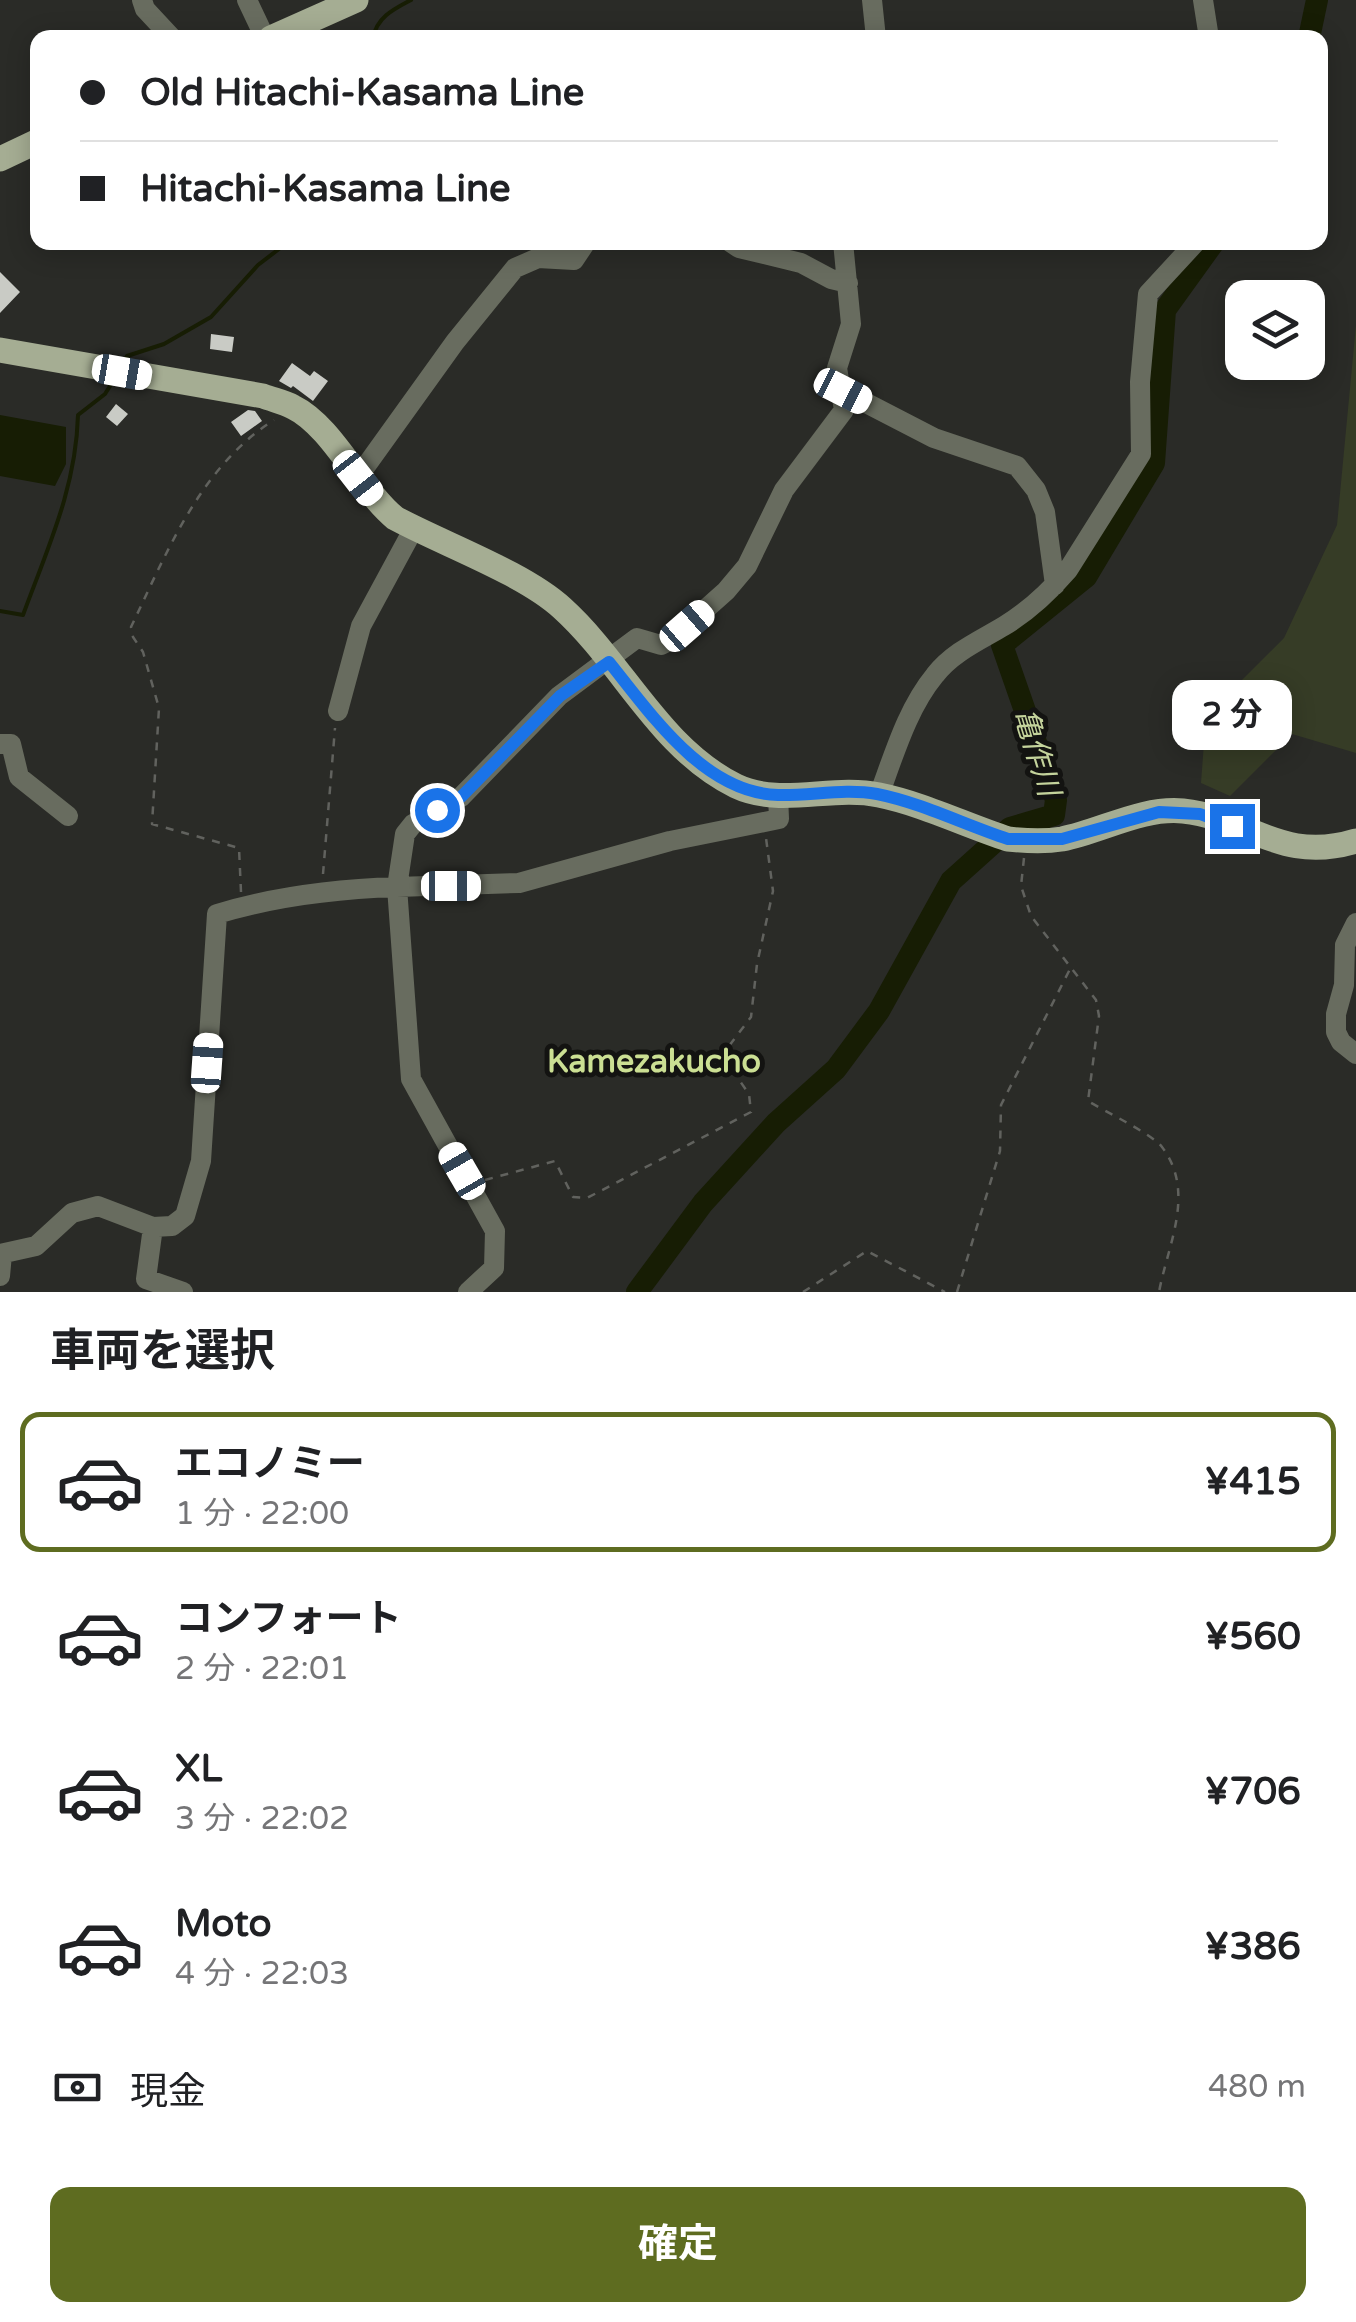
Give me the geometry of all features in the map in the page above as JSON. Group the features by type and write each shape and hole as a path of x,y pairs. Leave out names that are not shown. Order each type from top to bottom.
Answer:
{"main road":[{"path":"287,30 356,0"},
{"path":"0,159 30,145"},
{"path":"0,350 263,396 305,414 379,504 414,528 547,596 564,609 687,752 739,787 778,795 831,791 879,794 1010,839 1062,839 1136,817 1181,811 1291,846 1334,846 1356,841"}],"street":[{"path":"142,0 145,9 165,30"},
{"path":"247,0 264,30"},
{"path":"872,0 875,30"},
{"path":"1204,0 1207,30"},
{"path":"358,478 455,342 516,268 538,258 574,260 581,250"},
{"path":"747,250 800,263 831,279 848,282"},
{"path":"468,1292 494,1268 495,1231 411,1079 397,886 405,834 412,824 461,797 560,696 637,638 661,645 671,640 747,566 784,490 844,410 837,368 851,324 843,250"},
{"path":"879,794 900,738 935,674 968,645 1031,608 1055,586 1141,454 1140,382 1148,294 1189,250"},
{"path":"843,391 934,438 1017,466 1036,490 1045,512 1055,586"},
{"path":"338,711 361,626 414,528"},
{"path":"0,744 11,744 20,777 68,816"},
{"path":"0,1276 1,1254 36,1246 72,1213 98,1206 153,1226 172,1226 185,1216 201,1162 217,914 322,891 519,883 670,841 780,819 778,795"},
{"path":"1356,923 1344,945 1344,985 1336,1014 1336,1032 1341,1042 1356,1054"},
{"path":"153,1226 146,1279 183,1292"}],"path":[{"path":"242,906 239,848 152,824 158,708 143,652 131,626 173,540 215,472 259,430 275,420 305,414"},
{"path":"322,891 331,750 338,711"},
{"path":"469,1184 555,1161 572,1197 586,1198 751,1112 749,1094 735,1074 728,1046 751,1017 757,964 773,891 764,822"},
{"path":"1010,839 1031,916 1096,1000 1099,1016 1088,1101 1161,1145 1178,1180 1179,1217 1159,1292"},
{"path":"957,1292 1000,1151 1001,1105 1072,966"},
{"path":"803,1292 867,1251 945,1292"}],"shaded area":[{"path":"1356,325 1356,753 1292,734 1230,796 1201,783 1206,716 1284,638 1337,525"},
{"path":"0,415 66,427 66,464 55,486 0,476"}],"building":[{"path":"0,272 20,292 0,313"},
{"path":"211,334 234,337 232,352 210,349"},
{"path":"292,363 310,376 314,371 328,381 313,401 279,381"},
{"path":"116,404 128,414 117,426 106,417"},
{"path":"248,410 255,411 262,421 241,436 231,422"}],"waterway":[{"path":"376,30 382,19 411,0"},
{"name":"亀作川","path":"1311,30 1317,0"},
{"path":"125,361 127,356 164,344 211,317 258,265 278,250"},
{"name":"亀作川","path":"637,1292 703,1203 776,1123 836,1069 879,1011 951,881 1010,828 1054,815 1056,800 1002,645 1086,577 1154,463 1165,310 1208,250"},
{"path":"0,611 23,615 66,492 78,415 105,394 115,378"}],"district":[{"name":"Kamezakucho","path":"654,1061"}],"route":[{"path":"437,810 461,797 560,696 609,662 687,752 712,772 758,793 879,794 1008,839 1026,841 1062,839 1159,812 1200,814 1232,826"}]}
